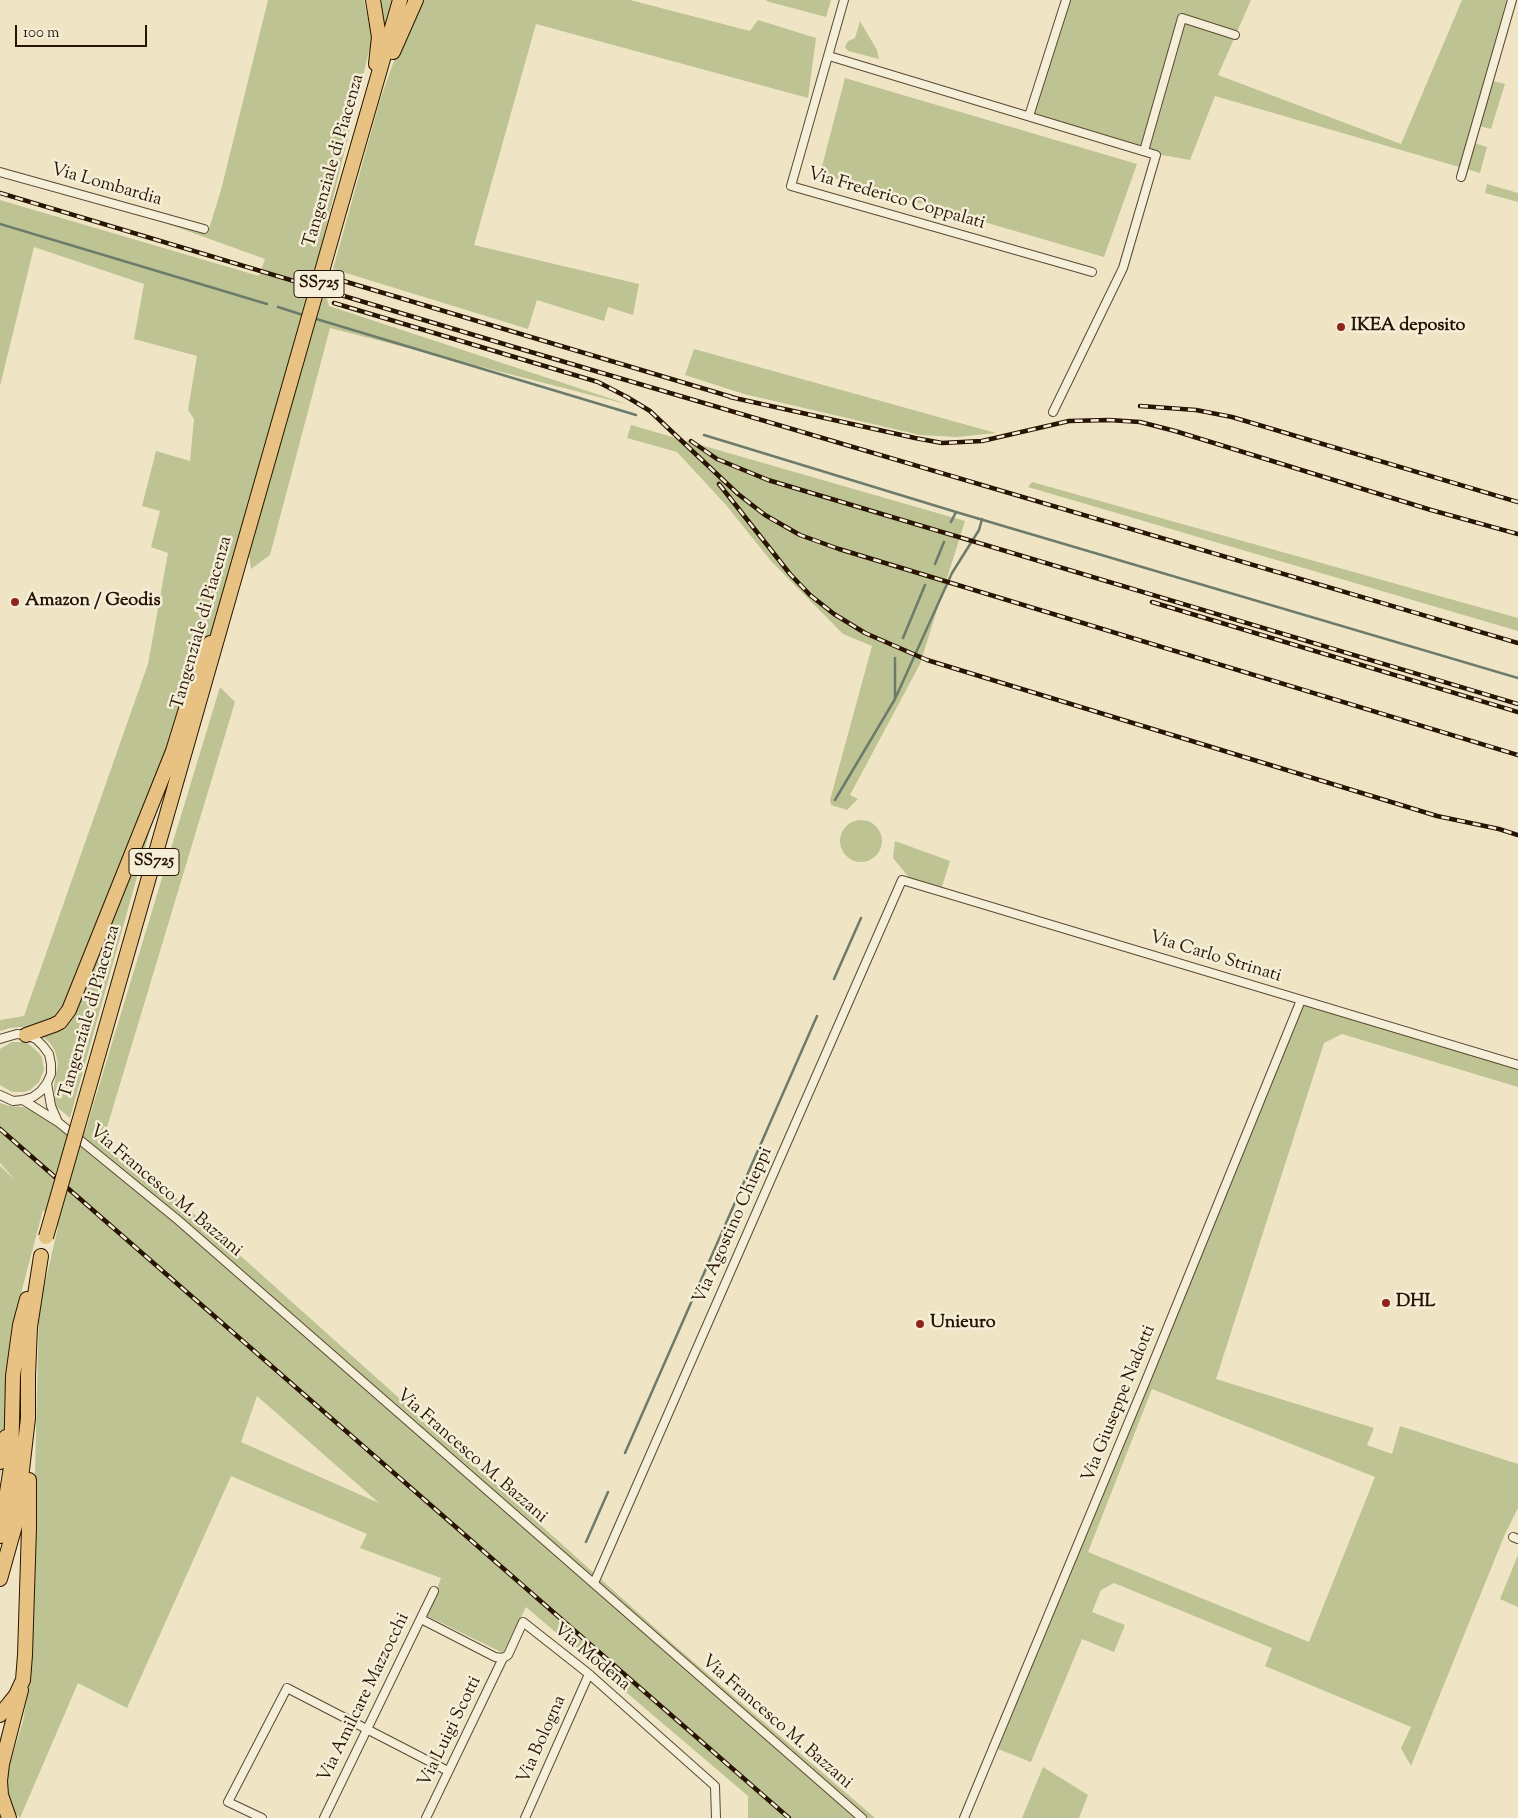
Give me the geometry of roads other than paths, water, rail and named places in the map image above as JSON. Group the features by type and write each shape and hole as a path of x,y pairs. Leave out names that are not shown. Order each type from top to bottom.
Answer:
{"highway":[{"path":"370,108 378,38 373,0"},
{"name":"Tangenziale di Piacenza","path":"0,1536 11,1468 13,1376 20,1325 400,0"},
{"path":"370,108 416,0"},
{"path":"26,1035 60,1022 69,1010 173,751 202,657 222,623"},
{"name":"Tangenziale di Piacenza","path":"0,1579 16,1522 28,1418 30,1327 41,1256"},
{"path":"0,1462 8,1424 13,1376"},
{"path":"9,1818 1,1795 0,1781 2,1764 20,1700 25,1655 29,1528 28,1418"},
{"path":"0,1714 16,1695 23,1680"}],"street":[{"name":"Via Frederico Coppalati","path":"844,0 791,186 1092,272"},
{"path":"1029,116 1066,0"},
{"path":"1461,177 1512,2"},
{"path":"1144,151 1182,18 1235,35"},
{"path":"829,56 1156,155 1122,268 1053,412"},
{"name":"Via Lombardia","path":"0,172 204,229"},
{"name":"Via Carlo Strinati","path":"902,880 1518,1065"},
{"name":"Via Agostino Chieppi","path":"594,1584 902,880"},
{"name":"Via Giuseppe Nadotti","path":"964,1818 1301,1000"},
{"path":"0,1039 17,1034 26,1035 36,1039 49,1054 51,1074 47,1084 41,1092 23,1100"},
{"path":"47,1084 51,1106 58,1122"},
{"name":"Via Francesco M. Bazzani","path":"0,1095 14,1101 23,1100 58,1122 178,1220 862,1818"},
{"name":"Via Amilcare Mazzocchi","path":"324,1818 434,1591"},
{"path":"420,1619 495,1657 503,1658"},
{"name":"Via Modena","path":"503,1658 508,1656 523,1622 589,1674 715,1786 716,1818"},
{"name":"Via Luigi Scotti","path":"426,1818 503,1658"},
{"name":"Via Bologna","path":"525,1818 589,1674"},
{"path":"262,1818 228,1802 287,1688 448,1771"},
{"path":"0,1810 9,1818"}],"waterway":[{"path":"0,224 267,304"},
{"path":"278,307 306,316"},
{"path":"313,318 636,415"},
{"path":"704,435 956,512 1518,678"},
{"path":"951,522 956,512"},
{"path":"835,800 895,699 952,573 979,530 982,519"},
{"path":"935,564 944,542"},
{"path":"903,638 925,585"},
{"path":"895,658 895,698"},
{"path":"834,979 861,918"},
{"path":"625,1453 817,1016"},
{"path":"586,1542 608,1492"}],"railway":[{"path":"0,193 514,347 1518,643"},
{"path":"340,280 735,398"},
{"path":"334,303 598,382 650,411 738,494 765,515 800,535 839,549 1518,755"},
{"path":"730,397 942,443 982,441 1069,421 1109,420 1140,422 1175,431 1431,510 1518,534"},
{"path":"1140,406 1196,410 1232,417 1518,502"},
{"path":"691,441 717,459 768,480 1518,704"},
{"path":"719,484 790,574 810,595 834,614 865,633 927,660 1437,816 1499,829 1518,835"},
{"path":"1152,602 1518,712"},
{"path":"0,1129 789,1818"}],"place":[{"name":"IKEA deposito","path":"1341,327"},
{"name":"Amazon / Geodis","path":"15,602"},
{"name":"DHL","path":"1386,1303"},
{"name":"Unieuro","path":"920,1324"}]}
